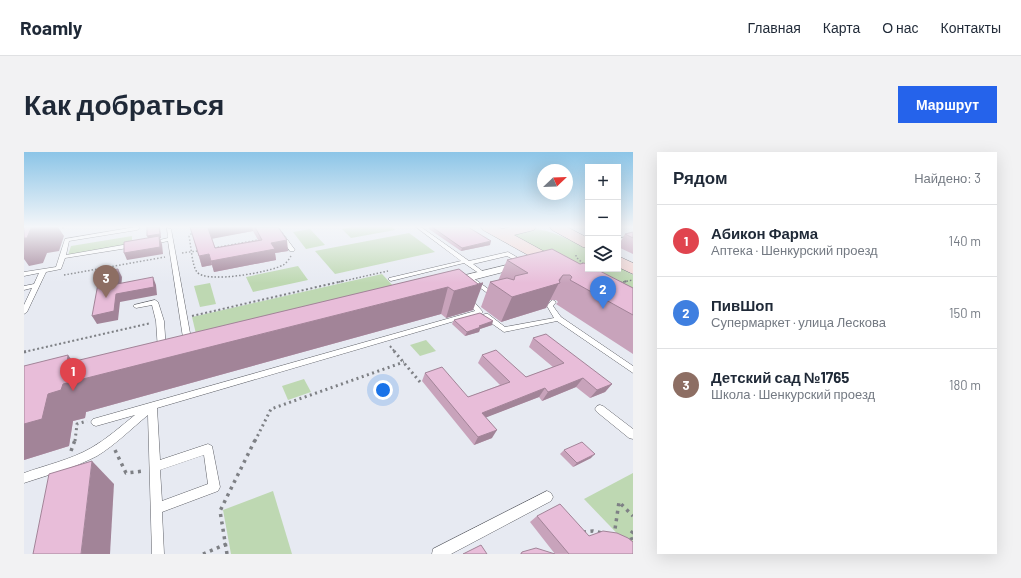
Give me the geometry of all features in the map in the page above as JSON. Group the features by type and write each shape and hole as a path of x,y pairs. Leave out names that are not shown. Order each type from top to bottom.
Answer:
{"main road":[{"path":"525,246 545,259 577,270"}],"street":[{"path":"439,285 459,287 469,277 545,259"},
{"path":"156,354 203,343"}],"lane":[{"path":"24,274 59,268 65,246"},
{"path":"62,257 129,246"},
{"path":"171,246 188,346"},
{"path":"289,246 292,250"},
{"path":"444,246 483,274"},
{"path":"531,246 577,270"},
{"path":"391,279 508,254 525,264"},
{"path":"624,264 633,273"},
{"path":"24,312 44,270"},
{"path":"469,277 501,302"},
{"path":"24,288 37,285"},
{"path":"459,287 480,312 504,330 558,319"},
{"path":"136,306 155,302 160,321 156,354"},
{"path":"553,302 550,306 558,319 633,370"},
{"path":"96,422 480,312"},
{"path":"24,478 94,452 152,406"},
{"path":"152,406 158,554"},
{"path":"600,409 633,435"},
{"path":"154,468 208,449 214,487 156,509"},
{"path":"54,481 57,467"},
{"path":"438,554 547,497"}],"path":[{"path":"191,246 197,272 202,277 216,279 284,265 291,258 292,250"},
{"path":"214,248 226,246"},
{"path":"40,279 197,251"},
{"path":"576,255 580,262 577,270"},
{"path":"183,318 388,271"},
{"path":"617,284 633,280"},
{"path":"621,283 627,286"},
{"path":"24,352 160,321"},
{"path":"385,339 420,382"},
{"path":"227,554 228,544 220,511 270,409 404,362"},
{"path":"68,456 74,445 77,424 93,419 96,422"},
{"path":"111,440 126,473 154,468"},
{"path":"614,538 619,502 633,516"},
{"path":"580,535 584,531 593,531 614,538 619,542"},
{"path":"633,531 630,536 633,543"},
{"path":"203,554 228,544"}],"green space":[{"path":"71,246 72,246 122,246 68,255"},
{"path":"304,246 321,246 306,249"},
{"path":"342,246 426,246 435,252 335,274 315,251"},
{"path":"530,246 581,246 585,248 585,272 621,272 621,268 633,275 633,303"},
{"path":"298,266 308,280 253,292 246,277"},
{"path":"382,274 396,289 197,338 192,317"},
{"path":"210,283 216,304 200,307 194,286"},
{"path":"426,340 436,351 420,356 410,345"},
{"path":"304,379 311,392 288,400 282,386"},
{"path":"633,473 633,550 584,499"},
{"path":"273,491 292,554 231,554 223,510"}],"building":[{"path":"124,246 160,246 160,247 124,253"},
{"path":"196,246 214,246 215,248 228,246 273,246 275,249 211,261 209,254 199,256"},
{"path":"459,246 471,246 462,248"},
{"path":"552,249 580,264 585,264 585,272 602,272 633,288 633,315 570,280 572,277 570,275 563,275 559,280 560,283 512,297 490,282 507,278 514,280 515,276 528,273 507,260"},
{"path":"118,269 117,284 153,277 154,287 116,294 114,311 92,316 100,273"},
{"path":"459,269 478,284 483,283 454,291 448,287 63,384 61,390 48,394 42,419 24,424 24,366 68,355 67,363"},
{"path":"480,313 493,321 467,332 454,320"},
{"path":"546,334 612,384 597,390 583,378 548,392 545,388 482,413 497,430 478,437 425,373 442,367 468,397 510,382 482,355 496,350 526,377 564,363 533,338"},
{"path":"582,442 595,454 577,463 564,450"},
{"path":"92,461 81,554 33,554 49,474"},
{"path":"560,504 589,536 603,531 617,533 628,538 633,542 633,554 569,554 537,516"},
{"path":"481,545 487,554 463,554"},
{"path":"536,548 555,554 521,554 522,552"}],"place":[{"name":"Детский сад №1765","path":"106,298"},
{"name":"ПивШоп","path":"603,309"},
{"name":"Абикон Фарма","path":"73,391"}]}
